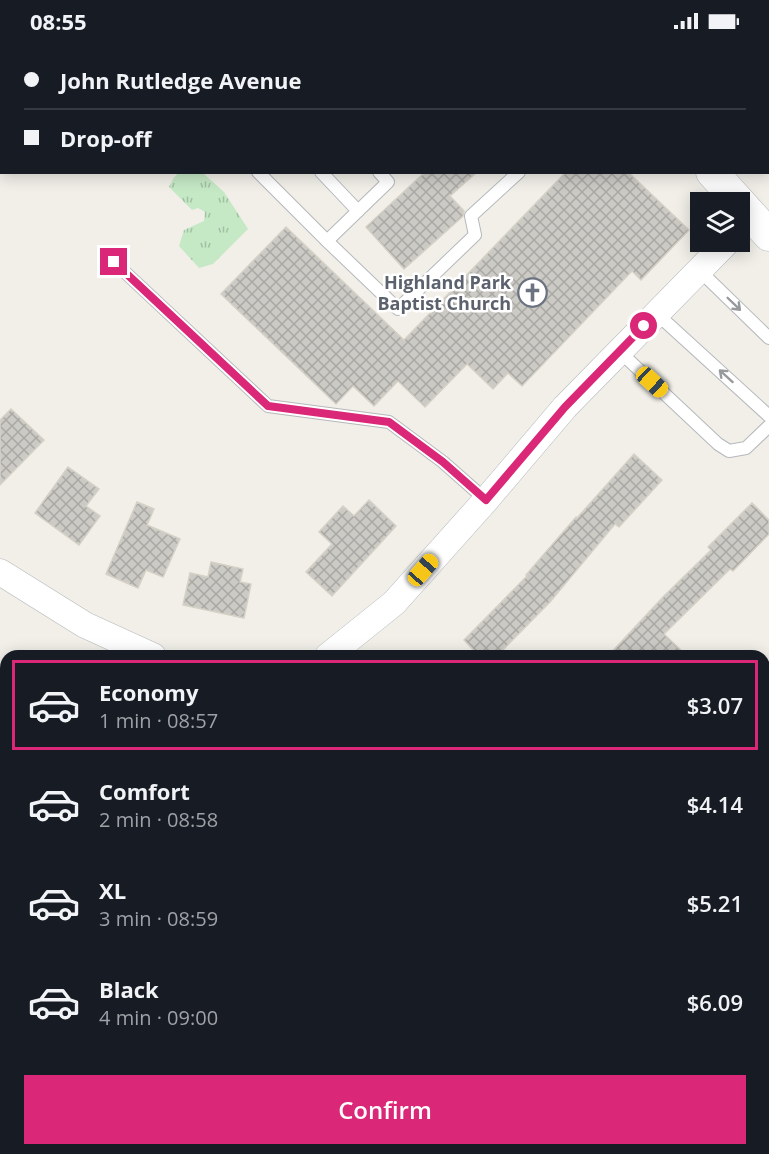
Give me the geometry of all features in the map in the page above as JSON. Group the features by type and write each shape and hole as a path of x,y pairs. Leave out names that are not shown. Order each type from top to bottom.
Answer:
{"street":[{"path":"714,174 753,226"},
{"path":"335,650 394,603 565,407 717,252"},
{"path":"0,572 85,625 140,650"}],"lane":[{"path":"260,174 398,309 475,235 471,216 517,174"},
{"path":"323,174 358,211"},
{"path":"327,241 388,182 381,174"},
{"path":"114,262 268,406 389,422 443,462 486,500"},
{"path":"699,270 769,338"},
{"path":"656,313 769,416"},
{"path":"620,351 718,444 729,451 746,448 769,426"}],"green space":[{"path":"177,174 204,174 224,192 248,229 213,264 199,268 179,246 184,230 204,221 205,212 198,208 192,210 169,187"}],"building":[{"path":"423,174 475,174 450,196 464,211 463,216 404,269 366,227"},
{"name":"Highland Park Baptist Church","path":"564,174 630,174 689,230 641,280 632,271 522,386 508,373 493,389 467,364 425,407 398,381 374,406 353,386 336,404 221,294 286,227 404,340"},
{"path":"11,409 44,440 0,485 0,420"},
{"path":"634,454 662,480 619,527 615,524 550,602 503,650 473,650 464,640 527,576"},
{"path":"68,467 99,489 86,506 100,516 79,545 35,513"},
{"path":"369,500 396,526 332,596 306,572 332,544 319,532 343,506 354,516"},
{"path":"137,502 154,509 147,525 180,539 163,577 146,570 138,588 106,574"},
{"path":"752,503 769,520 769,534 733,571 730,569 664,634 681,650 614,650 711,550 708,547"},
{"path":"211,562 243,569 240,582 251,584 244,618 183,605 190,573 208,577"}],"place":[{"name":"Highland Park Baptist Church","path":"532,292"}],"route":[{"path":"114,262 268,406 389,422 443,462 486,500 565,407 644,326"}]}
